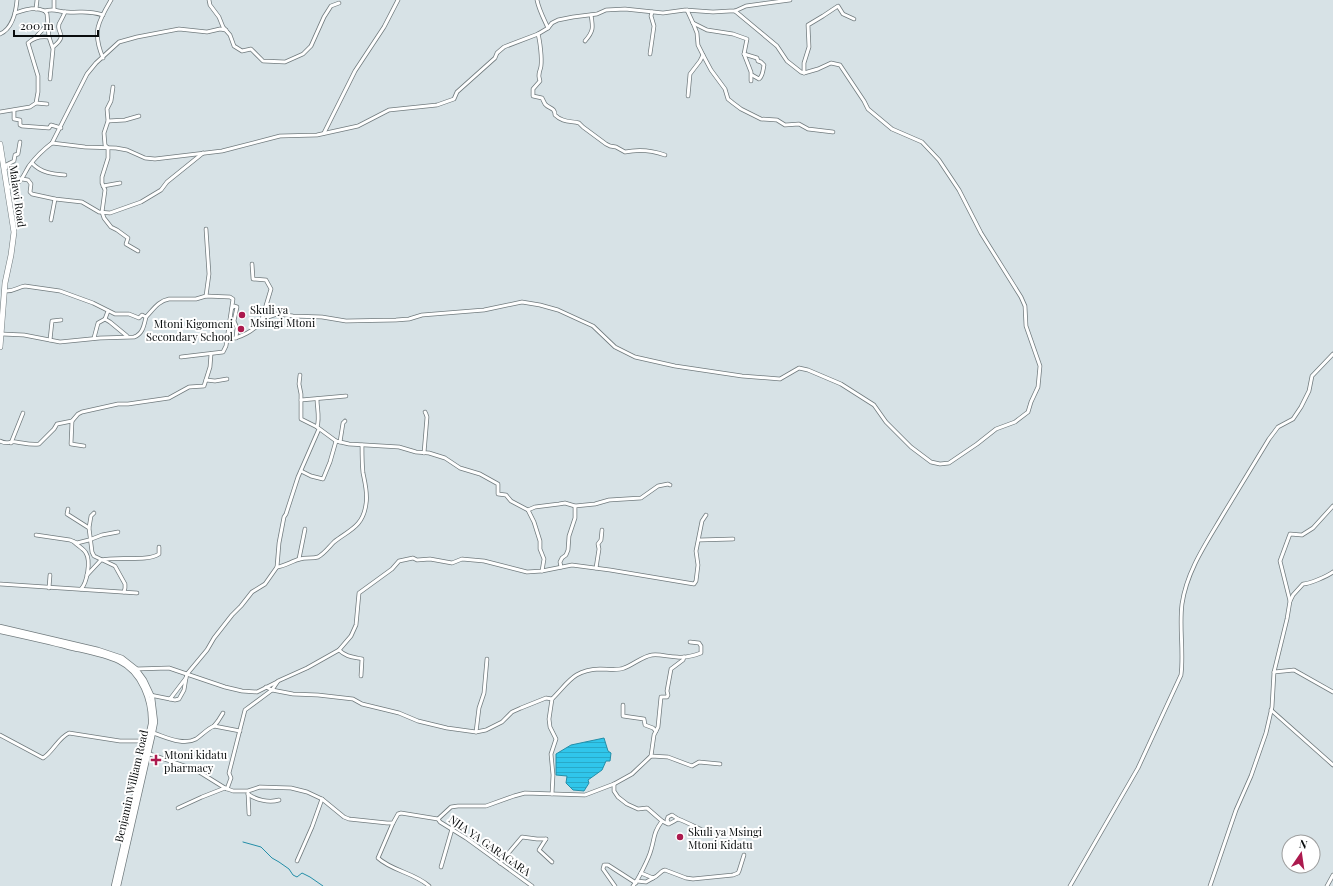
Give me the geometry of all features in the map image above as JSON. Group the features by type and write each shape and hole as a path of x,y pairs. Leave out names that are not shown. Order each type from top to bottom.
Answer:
{"main road":[{"name":"Malawi Road","path":"0,144 14,232 4,291 0,347"},
{"name":"Benjamin William Road","path":"0,627 98,650 122,658 136,669 144,680 154,712 153,733 114,886"},
{"name":"Benjamin William Road","path":"0,630 98,654 121,662 134,673 149,695 151,721 147,753 118,886"}],"street":[{"path":"0,34 8,29 15,13 17,0"},
{"path":"36,9 37,0"},
{"path":"54,0 54,9"},
{"path":"103,58 99,50 96,31 102,15 111,0"},
{"path":"209,0 210,5 230,35 234,46 242,51 251,49 263,61 285,62 303,54 311,46 324,17 331,6 339,3"},
{"path":"324,133 355,71 384,27 398,0"},
{"path":"538,0 539,8 542,11 548,28"},
{"path":"746,0 746,6"},
{"path":"52,143 85,147 116,148 127,150 145,158 155,159 222,151 280,136 302,134 310,136 358,126 389,110 438,105 454,99 457,92 495,58 497,53 504,47 538,34 558,20 597,14 606,10 625,9 663,13 687,10 712,12 735,11 746,6 790,0"},
{"path":"804,73 804,63 809,47 808,25 838,6 843,14 854,19"},
{"path":"15,13 30,9 45,11 54,9 65,12 88,11 102,15"},
{"path":"687,10 697,33 698,45 711,70 726,90 728,99 741,109 761,119 778,120 785,125 799,124 808,129 833,132"},
{"path":"45,11 49,37 53,47 50,79"},
{"path":"735,11 777,46 787,61 804,73"},
{"path":"53,47 61,38 59,26 65,12"},
{"path":"650,54 654,26 651,16 652,12"},
{"path":"586,40 592,34 593,25 591,15"},
{"path":"693,23 707,30 733,34 747,39 744,54 752,75 751,80"},
{"path":"36,103 38,76 28,43 48,26"},
{"path":"20,142 18,154 15,155 14,160 6,165 8,187 16,184 22,179 32,162 52,143 61,128 64,117 87,74 119,42 179,29 207,32 220,29 226,30"},
{"path":"538,34 541,51 541,65 538,75 540,81 533,89 533,96 542,98 545,104 553,108 555,115 559,119 579,123 610,146 616,147 625,152 633,149 645,150 665,155"},
{"path":"35,38 44,36 49,37"},
{"path":"744,54 757,58 758,61 764,65 762,76 759,80 752,75"},
{"path":"688,96 690,74 703,55"},
{"path":"262,319 277,314 322,317 346,321 396,320 409,319 422,315 484,310 522,302 540,305 558,310 593,326 620,350 642,359 742,376 780,379 799,368 808,370 841,384 874,405 886,422 911,447 931,462 940,464 949,463 996,429 1015,422 1028,412 1038,387 1040,366 1026,326 1025,306 1021,297 981,233 959,190 939,160 922,142 892,129 868,109 840,65 831,63 804,73"},
{"path":"113,87 111,101 107,109 108,121 104,133 105,145 108,148 108,158 102,177 105,190 102,212 104,218 111,227 128,238 126,244 138,251"},
{"path":"0,112 30,107 36,103 47,104"},
{"path":"14,110 14,119 20,120 20,125 22,126 49,128 51,125 61,128"},
{"path":"108,121 125,120 140,116"},
{"path":"22,179 28,180 31,184 30,192 32,194 55,199 82,202 99,212 110,213 148,198 161,190 167,182 204,153"},
{"path":"32,162 36,167 42,170 54,174 65,175"},
{"path":"103,186 120,183"},
{"path":"51,220 55,199"},
{"path":"206,229 209,274 206,296"},
{"path":"227,340 236,338 255,328 260,324 262,319 271,289 266,280 253,279 252,264"},
{"path":"4,291 16,290 26,286 60,291 93,303 115,314 131,314 139,318 142,315 146,317"},
{"path":"2,334 24,335 60,342 94,338 134,337 142,330 146,317 165,299 196,299 206,296 232,298 227,340 223,352 181,357"},
{"path":"232,308 234,306 237,307 234,321 237,328 236,338"},
{"path":"94,338 98,323 105,319 108,311"},
{"path":"105,319 127,336"},
{"path":"50,340 52,321 61,320"},
{"path":"0,441 6,444 16,442 28,445 39,444 57,424 72,421 78,414 87,410 118,404 169,398 189,387 204,386 210,367 211,354"},
{"path":"1070,886 1138,768 1181,674 1183,659 1180,625 1182,603 1188,578 1202,550 1268,439 1278,427 1293,418 1301,407 1309,391 1312,376 1333,354"},
{"path":"300,374 299,384 301,418 338,441 349,444 399,447 445,458 460,468 480,474 498,484 498,494 506,495 511,501 528,510 534,522 540,541 540,549 544,559 542,571"},
{"path":"206,380 215,381 227,379"},
{"path":"301,400 346,396"},
{"path":"170,699 232,615 252,592 265,584 277,567 282,522 290,502 294,486 318,428 319,417 317,411 317,399"},
{"path":"424,453 425,412"},
{"path":"11,443 24,413"},
{"path":"72,421 71,444 84,446"},
{"path":"301,471 311,476 323,479 345,421"},
{"path":"277,567 284,566 299,559 321,555 338,539 354,529 362,517 367,498 363,472 362,445"},
{"path":"528,510 535,507 565,503 575,506 595,504 609,500 640,498 658,486 670,485"},
{"path":"561,566 560,562 562,558 566,556 568,550 569,536 575,518 575,506"},
{"path":"1290,602 1280,561 1290,534 1302,535 1313,528 1333,506"},
{"path":"68,509 67,514 89,528"},
{"path":"94,513 91,516 89,528 93,554 101,560 115,566 125,584 124,592"},
{"path":"136,669 166,668 186,676 242,691 257,692 339,650 351,636 356,625 359,593 392,569 402,559 412,558 420,561 430,559 452,563 462,559 484,561 527,572 542,571 572,565 694,584 696,581 698,565 696,551 702,521 706,515"},
{"path":"299,559 305,529"},
{"path":"596,568 599,549 598,544 601,540 602,530"},
{"path":"74,542 80,542 118,532"},
{"path":"36,534 70,540 87,554 89,565 84,584 80,589"},
{"path":"699,540 733,539"},
{"path":"87,575 101,560 122,557 152,557 159,554 159,547"},
{"path":"1210,886 1236,810 1251,776 1266,733 1271,710 1274,672 1290,602 1293,595 1303,584 1309,584 1333,572"},
{"path":"49,588 50,574"},
{"path":"0,584 137,594"},
{"path":"552,794 553,775 551,754 556,739 550,727 549,719 552,699 570,679 584,671 598,669 620,670 650,655 684,657 699,654 702,651 699,643 690,642"},
{"path":"339,650 354,659 362,659 361,676"},
{"path":"429,886 421,879 399,870 378,858 393,822 398,814 401,813 438,818 451,807 486,806 514,796 525,794 585,795 614,784 632,774 651,756 658,727 661,697 667,697 668,695 667,691 671,669 683,660 684,657"},
{"path":"476,732 479,708 484,693 487,659"},
{"path":"1274,672 1294,670 1333,692"},
{"path":"149,695 175,700 179,699 184,690 186,676"},
{"path":"178,808 202,797 226,789 231,778 229,773 245,710 273,688 277,682"},
{"path":"271,684 273,688"},
{"path":"266,687 293,694 353,699 362,704 399,713 418,721 447,728 476,732 486,730 502,722 512,712 521,708 546,698 552,699"},
{"path":"623,705 624,716 644,719 645,725 656,731"},
{"path":"1271,710 1333,765"},
{"path":"153,733 169,739 185,742 195,739 214,726 223,713"},
{"path":"214,726 240,731"},
{"path":"0,735 43,758 64,736 69,734 120,741 148,741"},
{"path":"147,753 196,770 226,789 248,793 257,798 272,802 279,800"},
{"path":"651,756 668,757 692,766 699,762 720,764"},
{"path":"614,784 614,791 618,797 627,804 638,809 647,808 666,824 678,819"},
{"path":"248,793 260,787 290,788 307,792 322,799 344,817 349,819 387,823 393,822"},
{"path":"248,793 248,814"},
{"path":"297,861 322,799"},
{"path":"669,824 668,820 672,815 711,834"},
{"name":"NJIA YA GARAGARA","path":"438,818 440,822 532,886"},
{"path":"633,886 641,873 651,850 655,832 662,821"},
{"path":"441,867 452,830"},
{"path":"500,863 522,837 546,839 539,850 552,862"},
{"path":"615,886 603,869 604,865 608,865 636,882 646,882 659,876 662,871 665,870 693,879 736,874 739,871 744,855"},
{"path":"641,873 653,878"},
{"path":"1327,886 1333,875"}],"water":[{"path":"604,738 608,751 611,753 610,761 606,761 602,770 588,780 589,783 584,791 573,790 566,783 567,776 556,775 556,754 571,745"}],"waterway":[{"path":"243,842 261,847 272,858 289,869 293,875 297,877 302,873 323,886"}],"place":[{"name":"Skuli ya Msingi Mtoni","path":"242,315"},
{"name":"Mtoni Kigomeni Secondary School","path":"241,329"},
{"name":"Mtoni kidatu pharmacy","path":"156,760"},
{"name":"Skuli ya Msingi Mtoni Kidatu","path":"680,837"}]}
